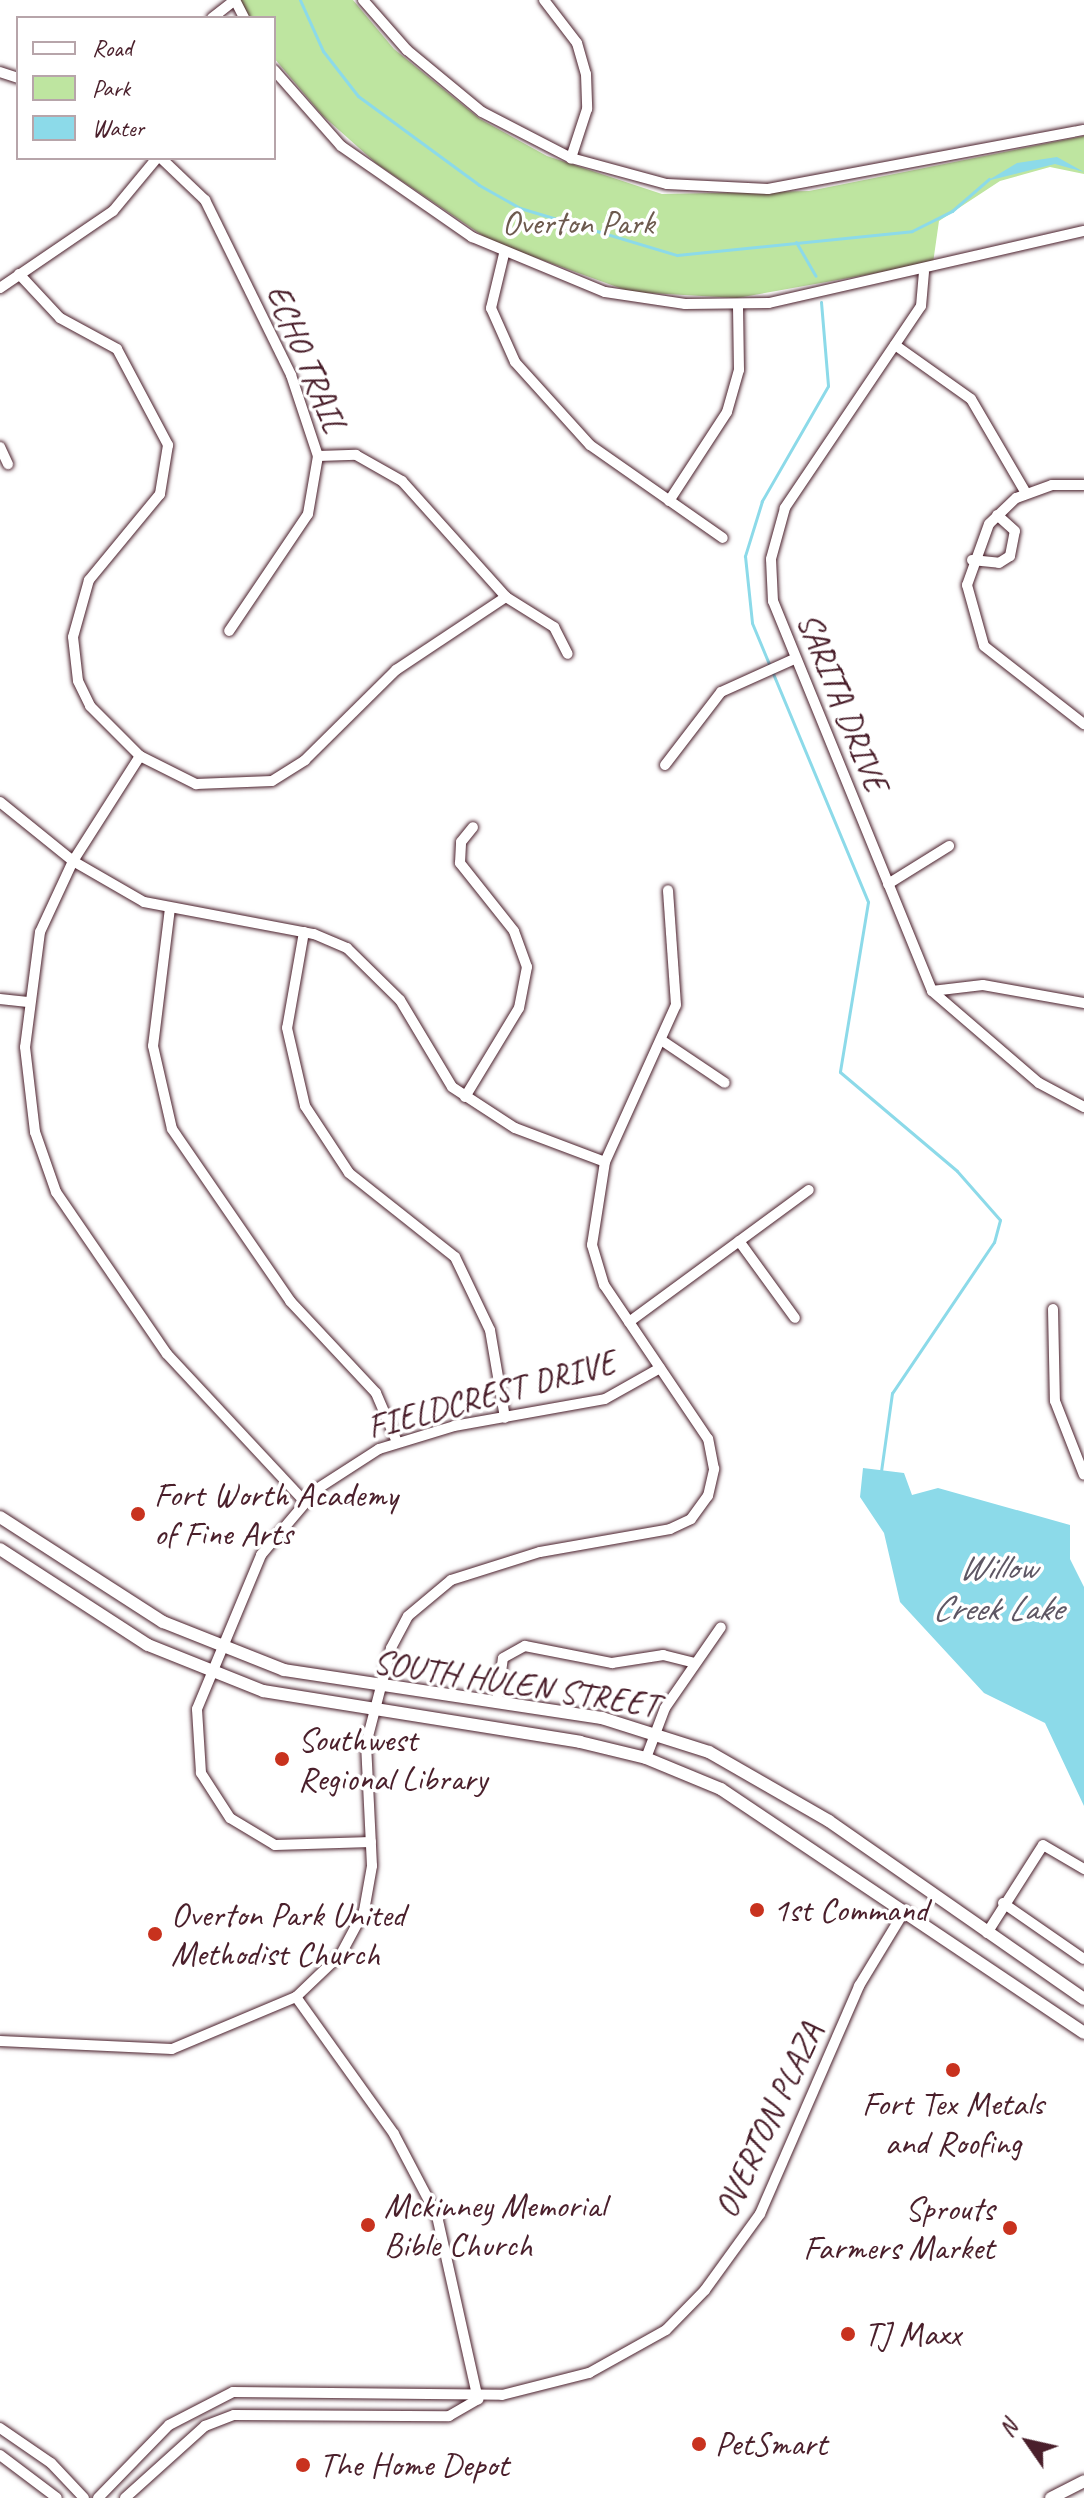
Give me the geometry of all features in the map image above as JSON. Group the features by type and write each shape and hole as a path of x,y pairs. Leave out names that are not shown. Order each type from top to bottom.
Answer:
{"main road":[{"name":"SOUTH HULEN STREET","path":"0,1517 120,1598 220,1648 379,1689 497,1701 656,1731 829,1821 1084,1999"},
{"name":"SOUTH HULEN STREET","path":"0,1549 128,1633 210,1672 375,1712 646,1758 721,1789 1084,2033"},
{"path":"1051,2498 1084,2481"}],"street":[{"path":"215,16 235,0"},
{"path":"363,0 450,89 571,158 667,184 768,189 1084,130"},
{"path":"544,0 577,43 586,74 587,109 571,158"},
{"path":"276,72 341,146 504,254 605,292 738,305 924,272 1084,231"},
{"path":"0,288 113,211 157,160"},
{"name":"ECHO TRAIL","path":"161,160 205,200 291,375 318,456 308,514 229,631"},
{"path":"504,254 491,292 505,348 580,436 723,538"},
{"name":"SARITA DRIVE","path":"924,272 924,300 779,523 771,586 789,661 932,991 1039,1083 1084,1107"},
{"path":"19,274 60,318 117,349 168,445 160,494 89,580 74,625 78,681 90,706 140,756 196,784 272,781 305,760 396,670 506,597"},
{"path":"669,501 727,412 739,370 738,305"},
{"path":"895,345 971,399 1026,493"},
{"path":"0,447 8,464"},
{"path":"318,456 356,455 402,481 506,597 554,627 568,654"},
{"path":"1084,485 1026,493 997,515 972,560 969,606 984,646 1084,724"},
{"path":"972,560 999,563 1010,556 1015,531 997,515"},
{"path":"665,765 712,700 754,673 789,661"},
{"path":"140,756 73,861 40,932 28,1002 30,1106 56,1192 167,1354 304,1501"},
{"path":"0,802 73,861 170,908 304,932 347,948 379,976 416,1023 439,1071 465,1097 515,1128 605,1162"},
{"path":"465,1097 519,1008 527,967 514,931 460,863 461,842 473,827"},
{"path":"888,884 949,846"},
{"path":"0,2041 172,2049 296,1997 356,1931 369,1893 371,1842 364,1773 379,1689 397,1632 451,1580 540,1552 644,1536 699,1510 713,1481 713,1454 595,1264 593,1210 605,1162 664,1042 676,1005 668,890"},
{"path":"170,908 154,1017 162,1106 231,1220 290,1301 376,1393 397,1442"},
{"path":"304,932 287,1028 305,1106 349,1173 455,1257 490,1330 505,1418"},
{"path":"932,991 983,985 1084,1003"},
{"path":"0,999 28,1002"},
{"path":"664,1042 725,1083"},
{"path":"629,1322 809,1190"},
{"path":"739,1241 795,1318"},
{"path":"1053,1309 1055,1401 1084,1475"},
{"name":"FIELDCREST DRIVE","path":"371,1842 288,1848 230,1818 205,1785 194,1745 210,1672 261,1555 304,1501 345,1467 397,1442 605,1399 660,1368"},
{"path":"646,1758 656,1731 695,1663 721,1627"},
{"path":"497,1701 503,1658 525,1646 612,1663 663,1655 695,1663"},
{"path":"987,1933 1003,1903 1043,1845 1084,1869"},
{"path":"1003,1903 1084,1959"},
{"name":"OVERTON PLAZA","path":"125,2498 205,2426 234,2415 449,2416 478,2399 613,2363 666,2330 705,2290 776,2185 859,1986 905,1910"},
{"path":"296,1997 394,2134 437,2216 478,2399"},
{"name":"OVERTON PLAZA","path":"98,2498 169,2425 233,2392 275,2387 478,2399"},
{"path":"0,2428 51,2463 84,2498"},
{"path":"0,2455 57,2498"}],"green space":[{"name":"Overton Park","path":"240,0 353,0 394,49 480,119 547,156 662,194 809,191 1084,136 1084,174 1050,167 1000,181 939,221 933,263 737,298 631,292 492,242 377,164 322,115 276,60 276,16 249,16"}],"water":[{"path":"1057,157 1084,172 1055,164 987,181 1017,163"},
{"name":"Willow Creek Lake","path":"863,1468 904,1473 912,1495 938,1488 1070,1525 1070,1559 1084,1587 1084,1806 1045,1723 984,1693 900,1602 884,1533 860,1497"}],"waterway":[{"path":"300,0 323,51 358,96 479,185 520,208 677,255 912,231 952,211 989,179"},
{"path":"796,242 816,276"},
{"path":"821,302 828,386 762,501 745,556 752,623 868,902 840,1072 957,1171 1000,1220 994,1242 892,1393 881,1471"}],"place":[{"name":"Fort Worth Academy of Fine Arts","path":"138,1514"},
{"name":"Southwest Regional Library","path":"282,1759"},
{"name":"1st Command","path":"757,1910"},
{"name":"Overton Park United Methodist Church","path":"155,1934"},
{"name":"Fort Tex Metals and Roofing","path":"953,2070"},
{"name":"Mckinney Memorial Bible Church","path":"368,2225"},
{"name":"Sprouts Farmers Market","path":"1010,2228"},
{"name":"TJ Maxx","path":"848,2334"},
{"name":"PetSmart","path":"699,2444"},
{"name":"The Home Depot","path":"303,2465"}]}
